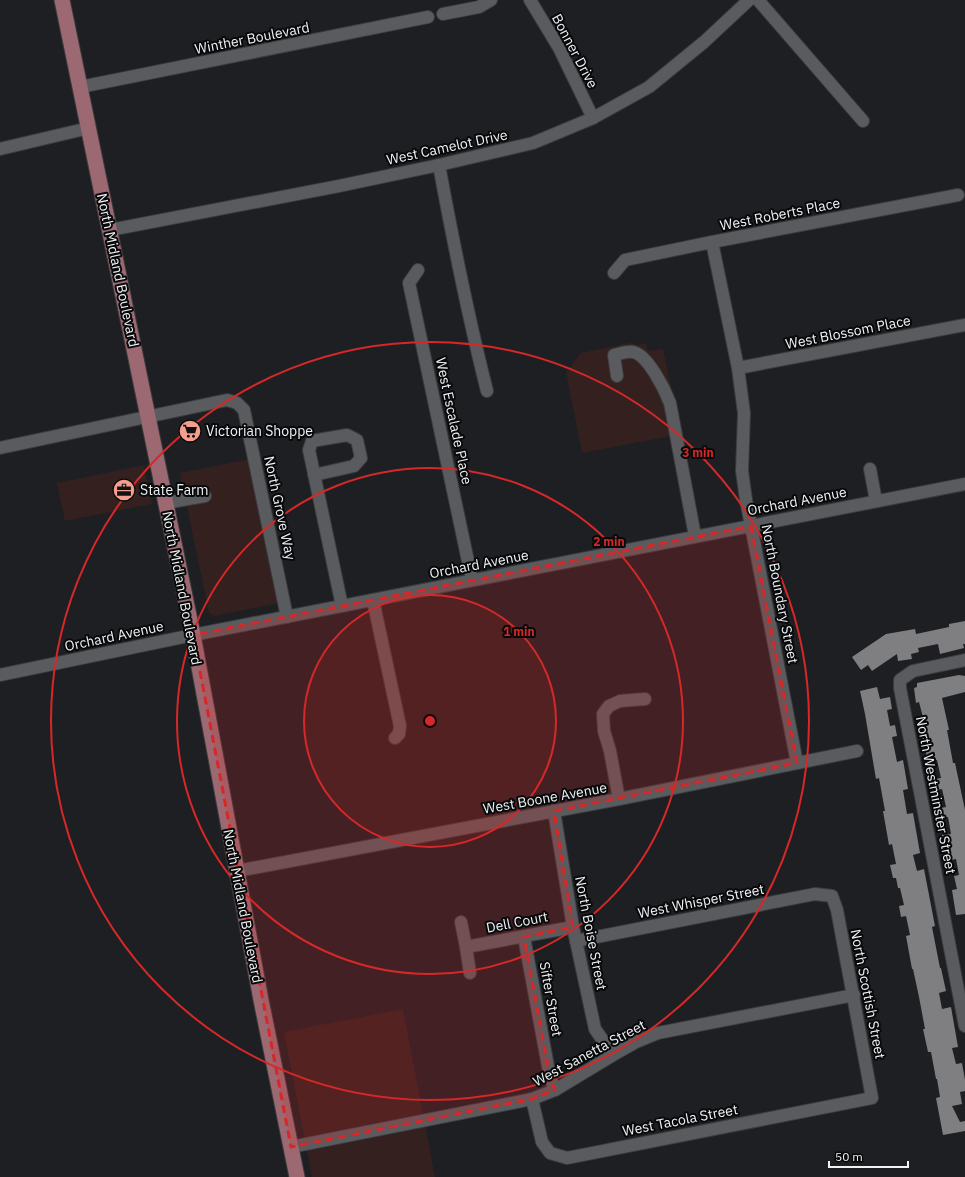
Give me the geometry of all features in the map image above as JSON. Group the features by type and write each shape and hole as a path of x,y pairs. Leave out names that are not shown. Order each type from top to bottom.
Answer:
{"main road":[{"name":"North Midland Boulevard","path":"62,0 166,503 261,1000 297,1177"}],"street":[{"path":"443,14 479,6 491,0"},
{"name":"Bonner Drive","path":"530,0 559,48 593,118"},
{"name":"West Camelot Drive","path":"110,230 339,186 533,143 593,118 648,87 704,42 749,0"},
{"path":"758,0 863,121"},
{"name":"Winther Boulevard","path":"80,87 428,17"},
{"path":"0,149 89,128"},
{"path":"439,165 474,342 487,391"},
{"name":"West Roberts Place","path":"614,273 626,260 958,195"},
{"name":"North Boundary Street","path":"712,242 738,368 744,412 742,471 751,526 798,763"},
{"name":"West Escalade Place","path":"418,270 409,283 472,580"},
{"name":"West Blossom Place","path":"738,368 965,325"},
{"path":"617,376 614,354 634,352 641,356 658,376 666,392 670,403 696,536"},
{"name":"North Grove Way","path":"0,448 227,400 237,403 244,410 287,617"},
{"path":"314,475 354,466 361,458 358,440 347,435 312,441 309,450 314,475 342,606"},
{"path":"870,469 876,501"},
{"name":"Orchard Avenue","path":"0,675 192,635 965,484"},
{"path":"166,503 205,496"},
{"path":"373,600 400,726 399,734 396,738"},
{"name":"North Westminster Street","path":"965,660 913,671 900,680 900,688 965,1026"},
{"path":"618,799 610,751 604,731 603,714 609,706 620,701 645,699"},
{"name":"West Boone Avenue","path":"237,872 618,799 857,751"},
{"name":"North Boise Street","path":"554,811 573,927 595,1029 613,1055"},
{"name":"West Whisper Street","path":"576,941 815,894 832,896"},
{"name":"North Scottish Street","path":"832,896 837,910 854,995 872,1098"},
{"path":"461,922 470,973"},
{"name":"Dell Court","path":"466,947 573,927"},
{"name":"Sifter Street","path":"524,937 550,1077 556,1090"},
{"name":"West Sanetta Street","path":"291,1147 532,1099 556,1090 613,1055 658,1032 854,995"},
{"name":"West Tacola Street","path":"532,1099 542,1142 550,1153 568,1158 872,1098"}],"highlighted area":[{"path":"751,526 797,763 554,811 573,927 524,937 550,1077 555,1090 532,1099 291,1147 193,635"}],"shaded area":[{"path":"630,343 639,345 646,343 648,351 663,349 681,434 582,453 566,372 581,353"},
{"path":"250,459 279,603 214,616 209,613 180,473"},
{"path":"144,465 152,504 65,521 57,483"},
{"path":"403,1009 435,1177 312,1177 284,1032"}],"building":[{"path":"965,621 964,648 940,654 938,644 918,648 919,652 911,654 912,659 898,661 897,654 872,671 868,665 861,670 852,657 886,634 915,629 916,634 949,627 949,624"},
{"path":"959,675 965,676 965,692 942,698 949,730 947,730 953,763 955,763 965,810 965,914 956,915 952,890 957,889 954,876 959,875 956,859 946,861 942,835 951,834 948,817 938,819 936,809 946,807 942,789 933,791 930,780 941,778 937,760 928,762 920,726 925,725 919,702 916,703 914,688 917,687 917,683"},
{"path":"877,687 880,699 890,697 892,709 887,710 890,726 895,725 897,736 892,737 897,762 903,760 908,789 903,790 907,814 913,813 920,853 913,855 917,871 924,869 935,926 932,927 946,991 939,993 942,1009 951,1007 958,1047 952,1048 956,1064 962,1063 965,1080 965,1091 960,1092 962,1104 952,1106 960,1122 965,1121 965,1131 943,1135 936,1098 940,1097 937,1079 931,1052 928,1052 923,1029 925,1029 906,936 910,935 906,916 901,917 899,906 904,905 900,888 898,888 896,878 893,878 890,865 896,864 892,844 889,845 879,778 876,779 860,691"}],"place":[{"name":"Victorian Shoppe","path":"190,431"},
{"name":"State Farm","path":"124,490"}]}
